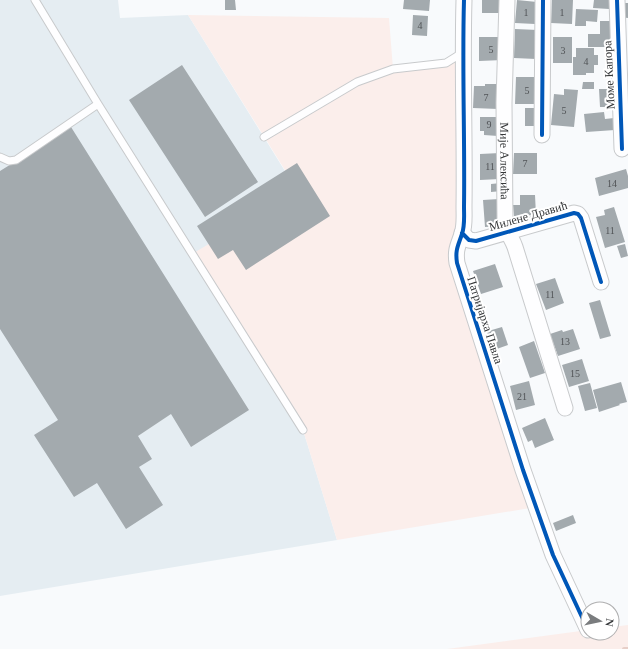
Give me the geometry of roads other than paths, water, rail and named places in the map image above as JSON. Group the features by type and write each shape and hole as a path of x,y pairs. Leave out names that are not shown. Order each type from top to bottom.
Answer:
{"street":[{"name":"Патријарха Павла","path":"464,0 462,53 465,147 464,221 462,233 457,245 456,263 522,470 553,555 580,613"},
{"name":"Мије Алексића","path":"507,0 504,103 506,231 515,246 565,408"},
{"path":"542,135 543,0"},
{"name":"Моме Капора","path":"616,0 622,149"},
{"name":"Милене Дравић","path":"462,233 469,240 476,241 489,238 506,231 574,213 578,214 581,218 601,282"}],"lane":[{"path":"35,0 98,104 303,430"},
{"path":"264,137 357,82 393,69 446,63 462,53"},
{"path":"0,156 9,162 16,160 98,104"}]}
